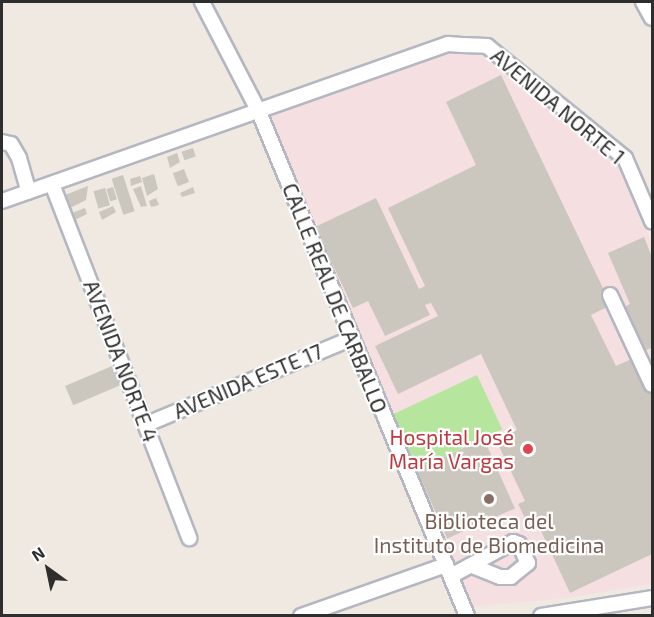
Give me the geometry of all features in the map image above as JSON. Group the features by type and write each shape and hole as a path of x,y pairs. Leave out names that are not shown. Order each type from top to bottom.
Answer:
{"street":[{"name":"CALLE REAL DE CARBALLO","path":"202,2 259,112 350,339 467,615"},
{"path":"643,2 652,18"},
{"name":"AVENIDA NORTE 1","path":"2,201 448,44 487,46 625,158 652,219"},
{"path":"2,142 11,144 19,158 29,192"},
{"name":"AVENIDA NORTE 4","path":"52,184 147,424 189,538"},
{"path":"610,296 652,385"},
{"name":"AVENIDA ESTE 17","path":"147,424 350,339"},
{"path":"301,615 448,570 473,566"},
{"path":"540,615 652,598"}],"shaded area":[{"name":"Hospital José María Vargas","path":"426,44 468,45 622,170 652,244 652,584 565,598 469,607 267,117"}],"green space":[{"path":"477,375 502,429 416,470 391,415"}],"building":[{"path":"501,75 611,305 591,315 616,366 634,358 652,397 652,554 570,593 534,516 526,520 518,504 525,501 496,440 517,430 481,354 398,394 375,346 438,316 431,303 425,305 430,315 385,336 368,301 353,308 315,227 376,198 419,289 425,286 388,208 476,165 446,102"},
{"path":"193,148 196,157 184,160 182,152"},
{"path":"177,153 180,162 170,168 167,157"},
{"path":"184,169 189,182 178,186 173,173"},
{"path":"154,174 158,189 147,196 142,178"},
{"path":"123,175 135,211 123,215 112,179"},
{"path":"140,176 142,182 131,186 130,179"},
{"path":"88,186 86,200 70,208 65,195"},
{"path":"141,186 147,206 141,207 133,189"},
{"path":"113,187 117,199 110,202 106,189"},
{"path":"193,187 195,193 182,197 180,193"},
{"path":"105,188 110,205 98,209 93,191"},
{"path":"156,198 159,205 151,207 149,201"},
{"path":"113,206 116,212 102,220 99,212"},
{"path":"85,208 87,214 75,220 72,213"},
{"path":"644,237 652,257 652,351 651,348 642,352 622,308 630,304 608,253"},
{"path":"112,366 120,385 73,405 65,386"},
{"path":"484,439 515,508 447,539 416,469"}],"place":[{"name":"Hospital José María Vargas","path":"528,449"},
{"name":"Biblioteca del Instituto de Biomedicina","path":"489,499"}]}
